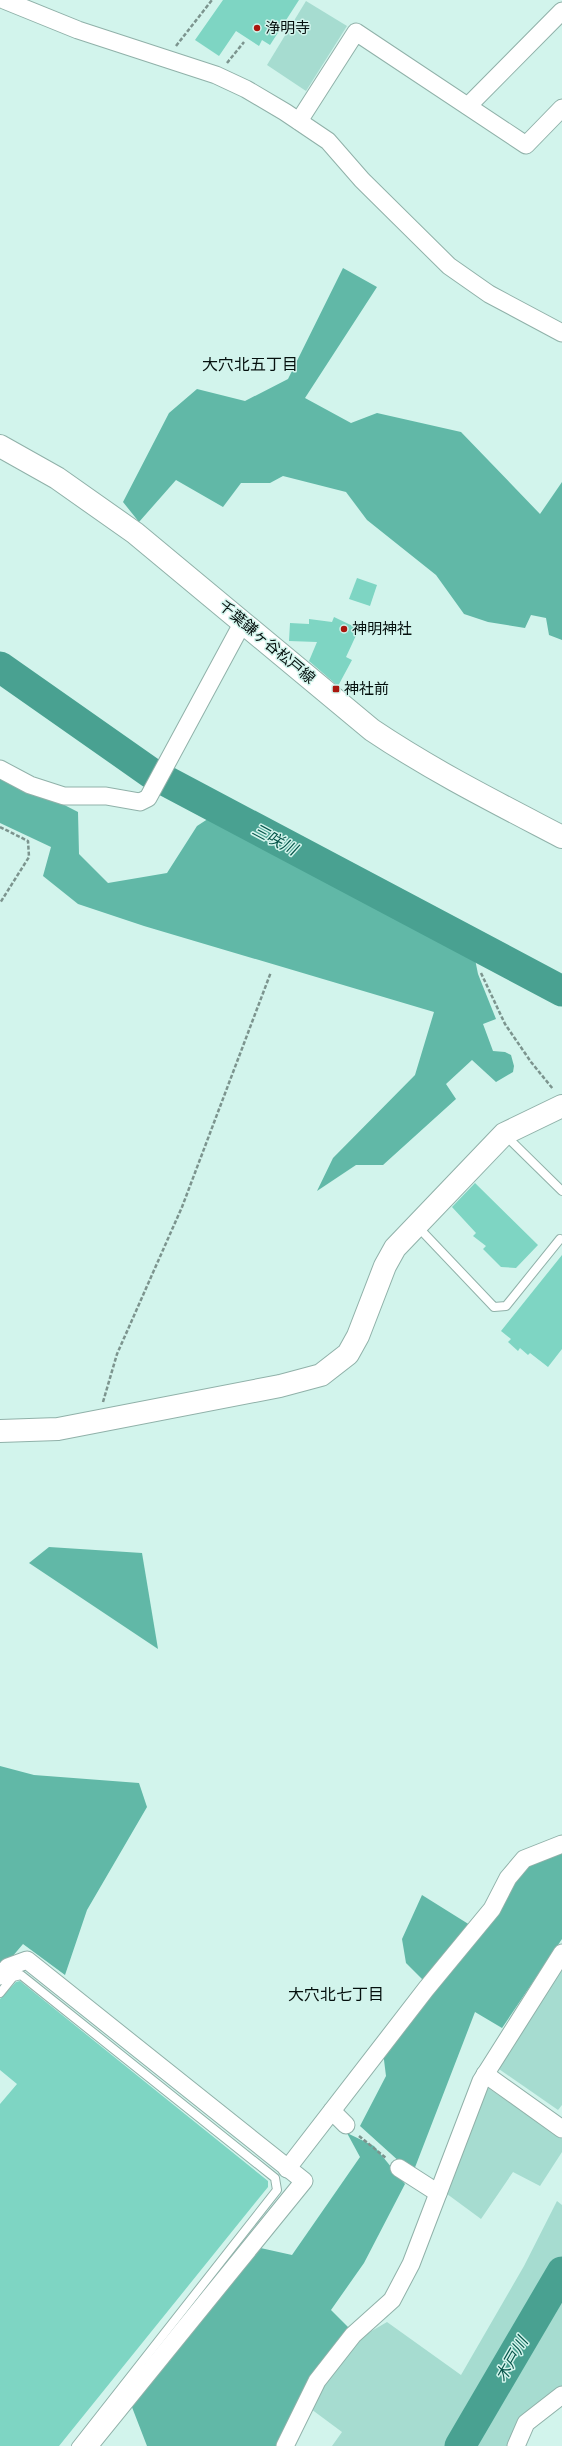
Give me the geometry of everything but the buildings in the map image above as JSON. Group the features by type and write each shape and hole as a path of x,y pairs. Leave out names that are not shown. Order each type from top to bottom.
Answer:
{"street":[{"path":"4,0 78,30 165,58 216,76 246,89 328,141 362,180 449,266 488,294 562,333"},
{"path":"468,106 562,11"},
{"path":"298,121 356,32 526,145 562,108"},
{"name":"千葉鎌ヶ谷松戸線","path":"0,446 57,478 135,533 372,730 409,755 475,792 562,837"},
{"path":"0,769 30,785 64,796 106,796 140,802 148,798 243,622"},
{"path":"0,1430 58,1429 280,1386 321,1375 348,1354 358,1336 385,1266 395,1248 504,1134 560,1100"},
{"path":"287,2169 426,1989 492,1909 508,1878 524,1859 562,1844"},
{"path":"285,2446 317,2381 353,2335 392,2300 411,2264 485,2074 562,1953"},
{"path":"0,1976 8,1967 27,1960 287,2169 304,2181 89,2446"},
{"path":"485,2074 562,2129"},
{"path":"332,2111 346,2125"},
{"path":"399,2168 438,2194"},
{"path":"516,2446 526,2423 562,2395"}],"lane":[{"path":"504,1134 562,1191"},
{"path":"416,1225 494,1308 506,1306 560,1239"},
{"path":"0,1993 13,1977 21,1975 275,2178 277,2190 76,2446"}],"path":[{"path":"165,58 212,0"},
{"path":"216,76 244,42"},
{"path":"0,827 28,841 30,850 29,857 0,903"},
{"path":"97,1421 117,1354 182,1207 271,972"},
{"path":"481,973 505,1024 531,1062 560,1100"},
{"path":"346,2125 399,2168"}],"green space":[{"path":"306,1 347,26 306,91 267,65"},
{"path":"343,268 377,287 305,398 351,423 377,413 461,432 540,514 562,482 562,640 549,635 546,618 531,615 525,628 488,622 464,614 436,575 367,520 346,492 283,476 270,483 241,483 223,507 176,480 139,522 123,502 169,413 197,389 245,401 288,379"},
{"path":"0,772 78,812 79,854 108,883 167,873 197,826 217,813 474,954 478,974 496,1019 483,1024 493,1051 505,1052 511,1055 514,1066 513,1072 496,1082 472,1060 446,1084 456,1099 383,1165 356,1165 317,1191 333,1158 415,1075 434,1012 144,926 78,904 43,876 51,847 0,823"},
{"path":"49,1547 142,1553 158,1649 29,1563"},
{"path":"0,1766 34,1775 139,1783 147,1807 87,1910 65,1975 23,1944 0,1971"},
{"path":"557,1851 562,1854 562,1939 502,2028 475,2012 414,2170 401,2163 360,2126 386,2076 383,2052 433,1990 406,1963 402,1939 422,1895 470,1925 527,1863"},
{"path":"562,1962 562,2105 558,2110 496,2067"},
{"path":"484,2085 562,2139 562,2152 540,2186 513,2172 481,2219 443,2191"},
{"path":"347,2133 374,2146 405,2184 364,2263 331,2310 351,2330 278,2446 147,2446 130,2402 256,2247 292,2255 360,2157"},
{"path":"557,2201 562,2205 562,2260 454,2446 332,2446 342,2432 311,2409 322,2385 363,2336 387,2322 461,2375 524,2266"},
{"path":"562,2281 562,2389 510,2446 466,2446"}],"waterway":[{"name":"三咲川","path":"0,667 151,773 562,991"},
{"name":"木戸川","path":"460,2446 562,2272"}],"place":[{"name":"浄明寺","path":"257,28"},
{"name":"神明神社","path":"344,629"},
{"name":"神社前","path":"336,689"}],"district":[{"name":"大穴北五丁目","path":"250,364"},
{"name":"大穴北七丁目","path":"336,1994"}]}
